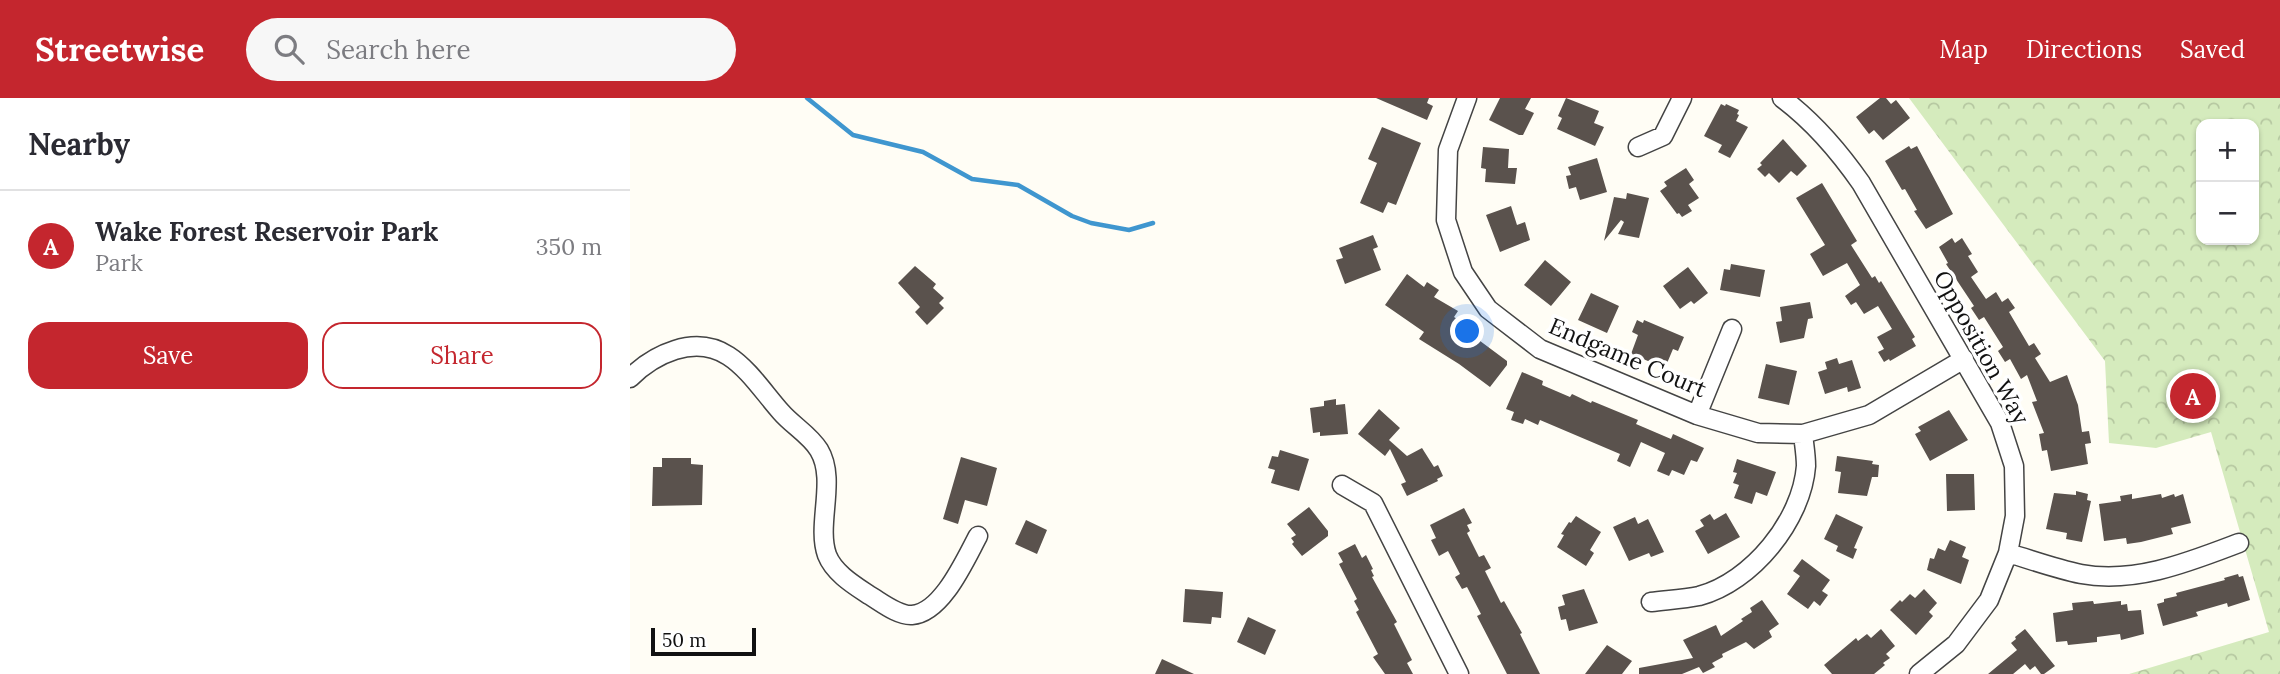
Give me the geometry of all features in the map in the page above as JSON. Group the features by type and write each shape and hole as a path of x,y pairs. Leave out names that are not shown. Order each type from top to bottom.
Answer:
{"street":[{"name":"Endgame Court","path":"1467,98 1448,150 1446,220 1463,272 1488,309 1539,349 1698,415 1759,433 1803,434 1869,415 1964,359"},
{"path":"1638,147 1664,136 1682,98"},
{"name":"Opposition Way","path":"1782,98 1834,145 1861,183 2000,423 2014,466 2015,516 2008,553 1989,600 1956,643 1919,674"},
{"path":"1698,415 1732,329"},
{"path":"630,378 638,370 667,353 688,346 708,346 731,357 753,378 782,414 819,450 827,492 823,538 828,557 847,580 889,608 910,616 926,611 951,586 978,536"},
{"path":"1651,602 1700,596 1730,582 1763,555 1781,534 1798,497 1806,466 1803,434"},
{"path":"1342,485 1373,503 1460,674"},
{"path":"2008,553 2083,574 2129,575 2173,567 2239,543"}],"green space":[{"path":"1909,98 2280,98 2280,674 2129,674 2269,632 2211,432 2156,448 2109,443 2105,361"}],"building":[{"path":"1376,98 1429,98 1427,103 1433,106 1427,120"},
{"path":"1500,98 1531,98 1525,109 1534,113 1523,135 1489,120"},
{"path":"1566,98 1599,111 1594,123 1604,127 1595,146 1557,129 1562,118 1558,116"},
{"path":"1880,98 1886,98 1891,104 1896,100 1910,118 1883,140 1874,130 1869,134 1856,117"},
{"path":"1721,104 1739,110 1736,121 1748,127 1730,158 1718,152 1722,145 1704,136"},
{"path":"1382,127 1421,143 1396,205 1388,202 1383,213 1360,203 1377,163 1368,159"},
{"path":"1783,139 1807,166 1797,176 1791,171 1779,183 1769,173 1765,177 1757,169"},
{"path":"1909,146 1911,149 1917,146 1953,214 1926,229 1914,211 1917,210 1905,189 1902,190 1885,161"},
{"path":"1483,147 1509,149 1508,168 1517,168 1515,184 1485,182 1486,169 1481,168"},
{"path":"1597,158 1607,192 1580,200 1576,187 1569,189 1566,176 1571,175 1568,167"},
{"path":"1686,168 1694,180 1689,184 1699,198 1688,205 1692,211 1682,217 1660,191 1667,186 1664,182"},
{"path":"1822,183 1857,241 1851,245 1872,278 1875,276 1879,283 1881,281 1915,337 1912,339 1916,346 1890,361 1889,359 1884,362 1878,352 1884,349 1877,337 1892,329 1878,306 1864,314 1856,302 1851,305 1845,296 1860,285 1847,263 1823,276 1810,254 1825,245 1796,198"},
{"path":"1627,193 1649,198 1639,238 1618,234 1624,222 1621,220 1604,241 1614,197 1626,199"},
{"path":"1511,206 1517,225 1525,222 1530,240 1500,252 1486,215"},
{"path":"1373,235 1378,247 1373,249 1381,270 1345,284 1336,260 1343,258 1339,248"},
{"path":"1952,238 1955,243 1962,238 1972,254 1968,256 1978,272 1971,277 1986,299 1996,292 2002,302 2008,298 2015,308 2009,312 2029,346 2034,343 2041,354 2035,358 2050,382 2067,375 2078,405 2082,432 2089,431 2091,443 2085,444 2088,464 2051,471 2047,450 2042,451 2039,434 2044,433 2032,402 2037,401 2027,375 2021,379 2010,359 2005,362 1998,351 2003,347 1984,317 1979,320 1971,308 1974,306 1946,264 1948,263 1939,247"},
{"path":"1545,260 1571,282 1551,306 1524,285"},
{"path":"1731,264 1765,270 1760,297 1720,290 1724,269 1730,270"},
{"path":"915,266 936,284 933,288 944,298 939,303 944,308 927,325 915,312 920,307 898,283"},
{"path":"1688,267 1708,293 1694,304 1691,301 1680,309 1663,286"},
{"path":"1407,274 1424,287 1427,282 1439,290 1434,297 1458,311 1454,317 1471,328 1468,332 1507,361 1507,365 1490,387 1419,339 1424,332 1385,305"},
{"path":"1591,293 1619,306 1607,333 1578,320"},
{"path":"1810,302 1813,318 1808,319 1804,338 1780,343 1776,322 1782,321 1780,307"},
{"path":"1637,320 1643,323 1644,320 1684,337 1678,351 1673,349 1665,368 1631,354 1638,335 1632,332"},
{"path":"1837,358 1839,364 1852,360 1861,388 1848,392 1847,387 1825,394 1818,372 1827,369 1825,362"},
{"path":"1766,364 1797,371 1789,405 1758,398"},
{"path":"1522,372 1543,381 1542,385 1570,397 1572,394 1591,403 1592,401 1638,420 1636,424 1671,439 1673,434 1704,448 1697,462 1691,460 1684,475 1672,470 1669,476 1657,471 1665,453 1641,442 1630,467 1617,461 1620,454 1540,420 1538,425 1525,419 1523,424 1511,420 1514,412 1506,409"},
{"path":"1336,399 1336,405 1345,404 1348,434 1320,436 1320,432 1313,433 1310,408 1324,406 1324,401"},
{"path":"1379,409 1400,428 1389,440 1407,456 1422,448 1434,467 1438,465 1443,476 1437,479 1438,481 1407,496 1401,484 1406,482 1390,449 1385,456 1358,434"},
{"path":"1949,410 1968,440 1930,461 1915,434 1921,431 1918,427"},
{"path":"1280,450 1309,459 1299,491 1271,483 1275,470 1268,468 1272,456 1278,457"},
{"path":"1837,456 1873,461 1872,464 1879,465 1878,477 1872,477 1867,496 1838,493 1841,472 1835,471"},
{"path":"961,457 997,468 987,506 965,500 958,524 943,519"},
{"path":"662,458 691,458 691,464 703,465 702,505 652,506 653,467 662,467"},
{"path":"1737,459 1776,472 1767,496 1756,492 1752,504 1734,498 1739,485 1733,483 1737,473 1733,472"},
{"path":"1946,474 1974,474 1975,510 1947,511"},
{"path":"2076,491 2088,494 2087,500 2091,501 2082,542 2066,539 2067,533 2046,529 2054,493 2076,495"},
{"path":"2132,494 2132,499 2161,494 2162,498 2174,494 2175,497 2183,494 2191,523 2171,528 2173,534 2141,542 2127,544 2126,538 2104,541 2099,504 2121,501 2120,496"},
{"path":"1309,507 1328,531 1328,536 1302,556 1292,544 1294,542 1291,538 1296,535 1287,524"},
{"path":"1464,508 1472,523 1467,525 1470,531 1467,533 1479,557 1484,555 1491,568 1485,571 1501,603 1504,601 1522,633 1520,634 1540,674 1507,674 1477,616 1481,614 1467,587 1462,589 1455,577 1460,574 1448,551 1439,556 1431,540 1436,538 1430,525"},
{"path":"1726,513 1740,537 1708,554 1695,531 1704,526 1700,520 1710,514 1714,520"},
{"path":"1836,514 1863,527 1854,548 1857,549 1853,559 1836,551 1838,546 1824,539"},
{"path":"1576,516 1601,532 1590,550 1594,553 1586,566 1557,547 1564,535 1561,534"},
{"path":"1635,517 1638,524 1648,519 1664,552 1651,557 1649,553 1629,561 1613,527"},
{"path":"1026,520 1047,530 1037,554 1015,544"},
{"path":"1950,540 1966,547 1962,557 1969,560 1961,584 1927,570 1930,558 1934,559 1938,548 1945,551"},
{"path":"1355,544 1362,558 1366,555 1373,569 1372,577 1397,622 1394,624 1412,660 1407,663 1413,674 1385,674 1373,657 1378,654 1356,612 1359,610 1354,601 1357,599 1339,564 1343,562 1338,553"},
{"path":"1802,559 1830,580 1822,591 1828,595 1820,606 1814,601 1808,609 1787,594 1800,576 1793,571"},
{"path":"2238,574 2239,577 2243,576 2250,600 2196,612 2198,616 2163,626 2157,604 2164,602 2164,599"},
{"path":"1185,589 1223,592 1221,618 1212,617 1211,624 1183,622"},
{"path":"1584,589 1598,623 1569,631 1566,619 1561,620 1558,607 1565,605 1562,595"},
{"path":"1924,589 1937,603 1929,612 1933,616 1916,635 1890,610 1900,600 1902,602 1910,594 1915,598"},
{"path":"1762,600 1779,624 1769,631 1772,637 1754,649 1746,642 1722,654 1723,657 1712,663 1715,667 1703,673 1699,667 1682,674 1639,674 1639,668 1693,658 1683,640 1716,625 1721,636 1743,621 1741,619 1752,612 1750,608"},
{"path":"2093,601 2094,604 2121,601 2121,605 2127,604 2128,611 2141,610 2144,634 2121,640 2120,634 2097,637 2097,642 2068,645 2067,641 2056,642 2053,613 2073,610 2072,603"},
{"path":"1248,617 1276,630 1265,655 1237,642"},
{"path":"1881,629 1895,646 1886,654 1890,658 1883,663 1885,665 1874,674 1832,674 1824,665 1856,638 1858,641 1867,634 1871,638"},
{"path":"2025,629 2055,666 2044,674 2035,666 2030,670 2025,664 2013,674 1988,674 2017,650 2011,643"},
{"path":"1607,645 1632,661 1622,674 1585,674"},
{"path":"1162,659 1194,674 1155,674"}],"waterway":[{"path":"807,98 853,135 923,152 972,179 1018,185 1072,216 1091,223 1129,230 1153,223"}],"place":[{"name":"Wake Forest Reservoir Park","path":"2193,396"}]}
